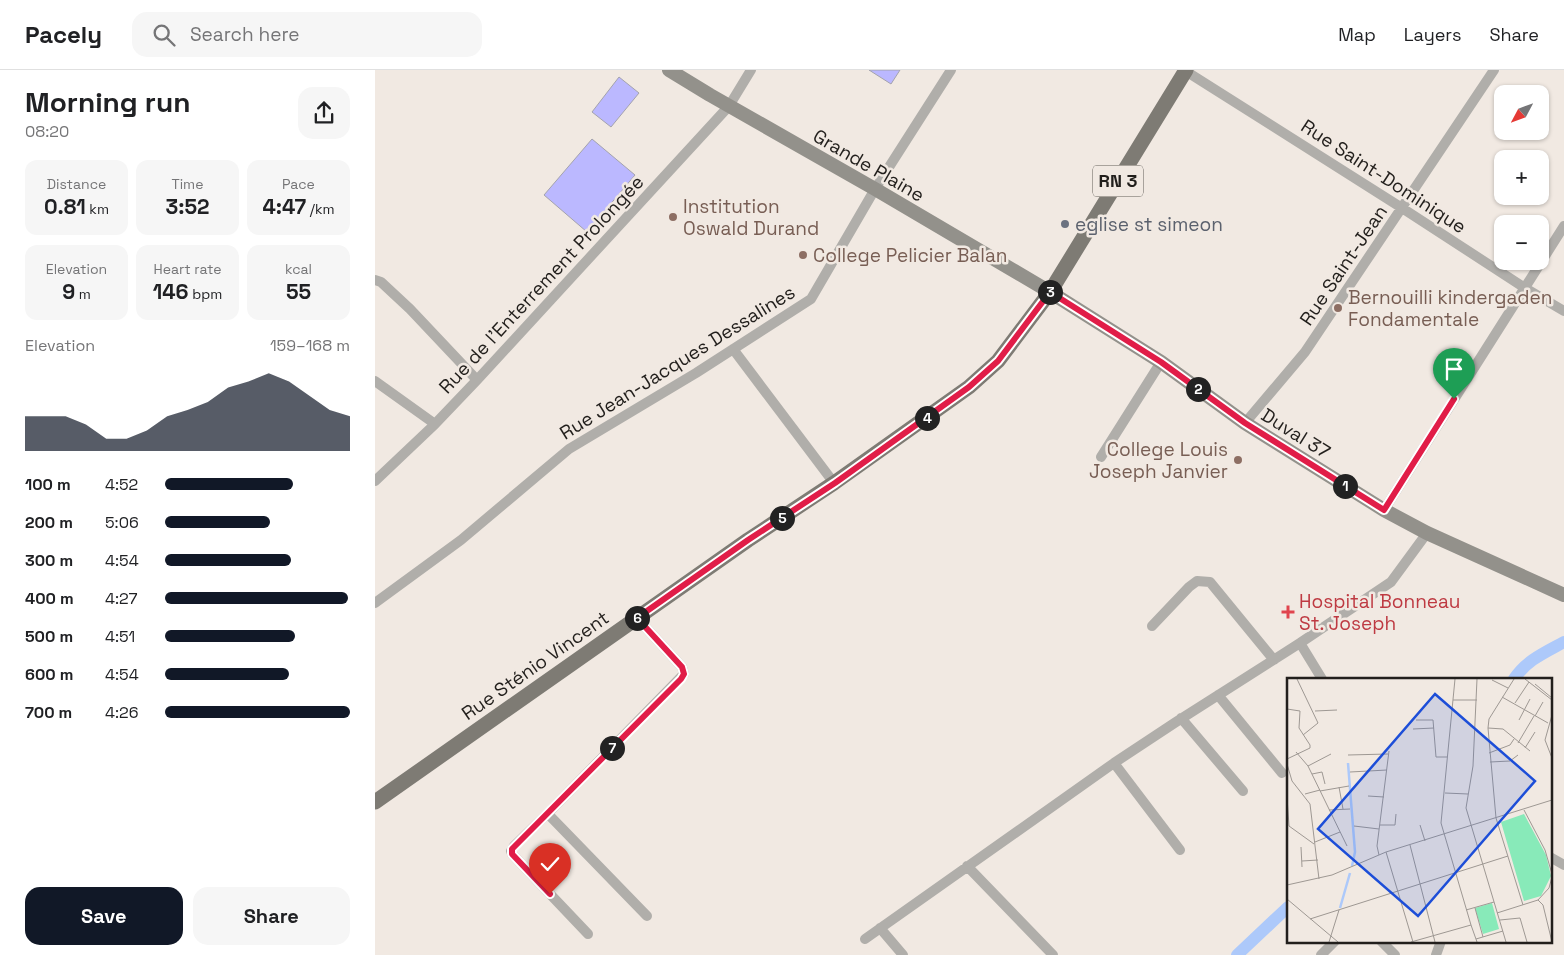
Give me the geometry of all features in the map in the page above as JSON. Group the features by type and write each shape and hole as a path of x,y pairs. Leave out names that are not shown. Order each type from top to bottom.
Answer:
{"main road":[{"name":"Rue Sténio Vincent","path":"375,802 748,540 835,483 969,387 998,361 1050,292 1185,70"}],"street":[{"name":"Grande Plaine","path":"669,70 1050,292"},
{"name":"Rue de l'Enterrement Prolongée","path":"375,481 435,424 477,380 729,106 751,70"},
{"name":"Rue Jean-Jacques Dessalines","path":"375,603 461,540 569,449 811,299 875,189 951,70"},
{"name":"Rue Saint-Dominique","path":"1185,70 1564,312"},
{"name":"Rue Saint-Jean","path":"1245,423 1305,352 1403,208 1493,70"},
{"path":"1384,510 1564,226"},
{"path":"375,280 381,282 410,309 477,380"},
{"name":"Duval 37","path":"1050,292 1161,362 1245,423 1384,510 1427,533 1564,595"},
{"path":"733,349 835,483"},
{"path":"1101,458 1161,362"},
{"path":"375,381 435,424"},
{"path":"865,939 1114,763 1391,582 1427,533"},
{"path":"1152,626 1189,587 1197,581 1210,582 1274,660"},
{"path":"588,934 511,851 684,674 682,667 637,618"},
{"path":"1300,643 1321,678"},
{"path":"1218,695 1282,773"},
{"path":"1181,718 1243,790"},
{"path":"1114,763 1180,850"},
{"path":"548,814 647,916"},
{"path":"1551,858 1564,865"},
{"path":"967,866 1053,955"},
{"path":"880,928 903,955"},
{"path":"1321,955 1334,942"},
{"path":"1382,942 1395,955"},
{"path":"1435,955 1441,942"}],"building":[{"path":"869,70 900,70 891,84"},
{"path":"619,77 639,93 611,127 592,112"},
{"path":"592,139 635,175 587,232 544,195"}],"waterway":[{"path":"1515,678 1530,662 1564,642"},
{"path":"1237,955 1287,908"}],"place":[{"name":"Institution Oswald Durand","path":"673,217"},
{"name":"eglise st simeon","path":"1065,224"},
{"name":"College Pelicier Balan","path":"803,255"},
{"name":"Bernouilli kindergaden Fondamentale","path":"1338,308"},
{"name":"College Louis Joseph Janvier","path":"1238,460"},
{"name":"Hospital Bonneau St. Joseph","path":"1288,612"}],"route":[{"path":"550,894 512,854 512,849 684,674 682,667 637,618 748,540 835,483 969,387 998,361 1050,292 1161,362 1245,423 1384,510 1454,399"}]}
